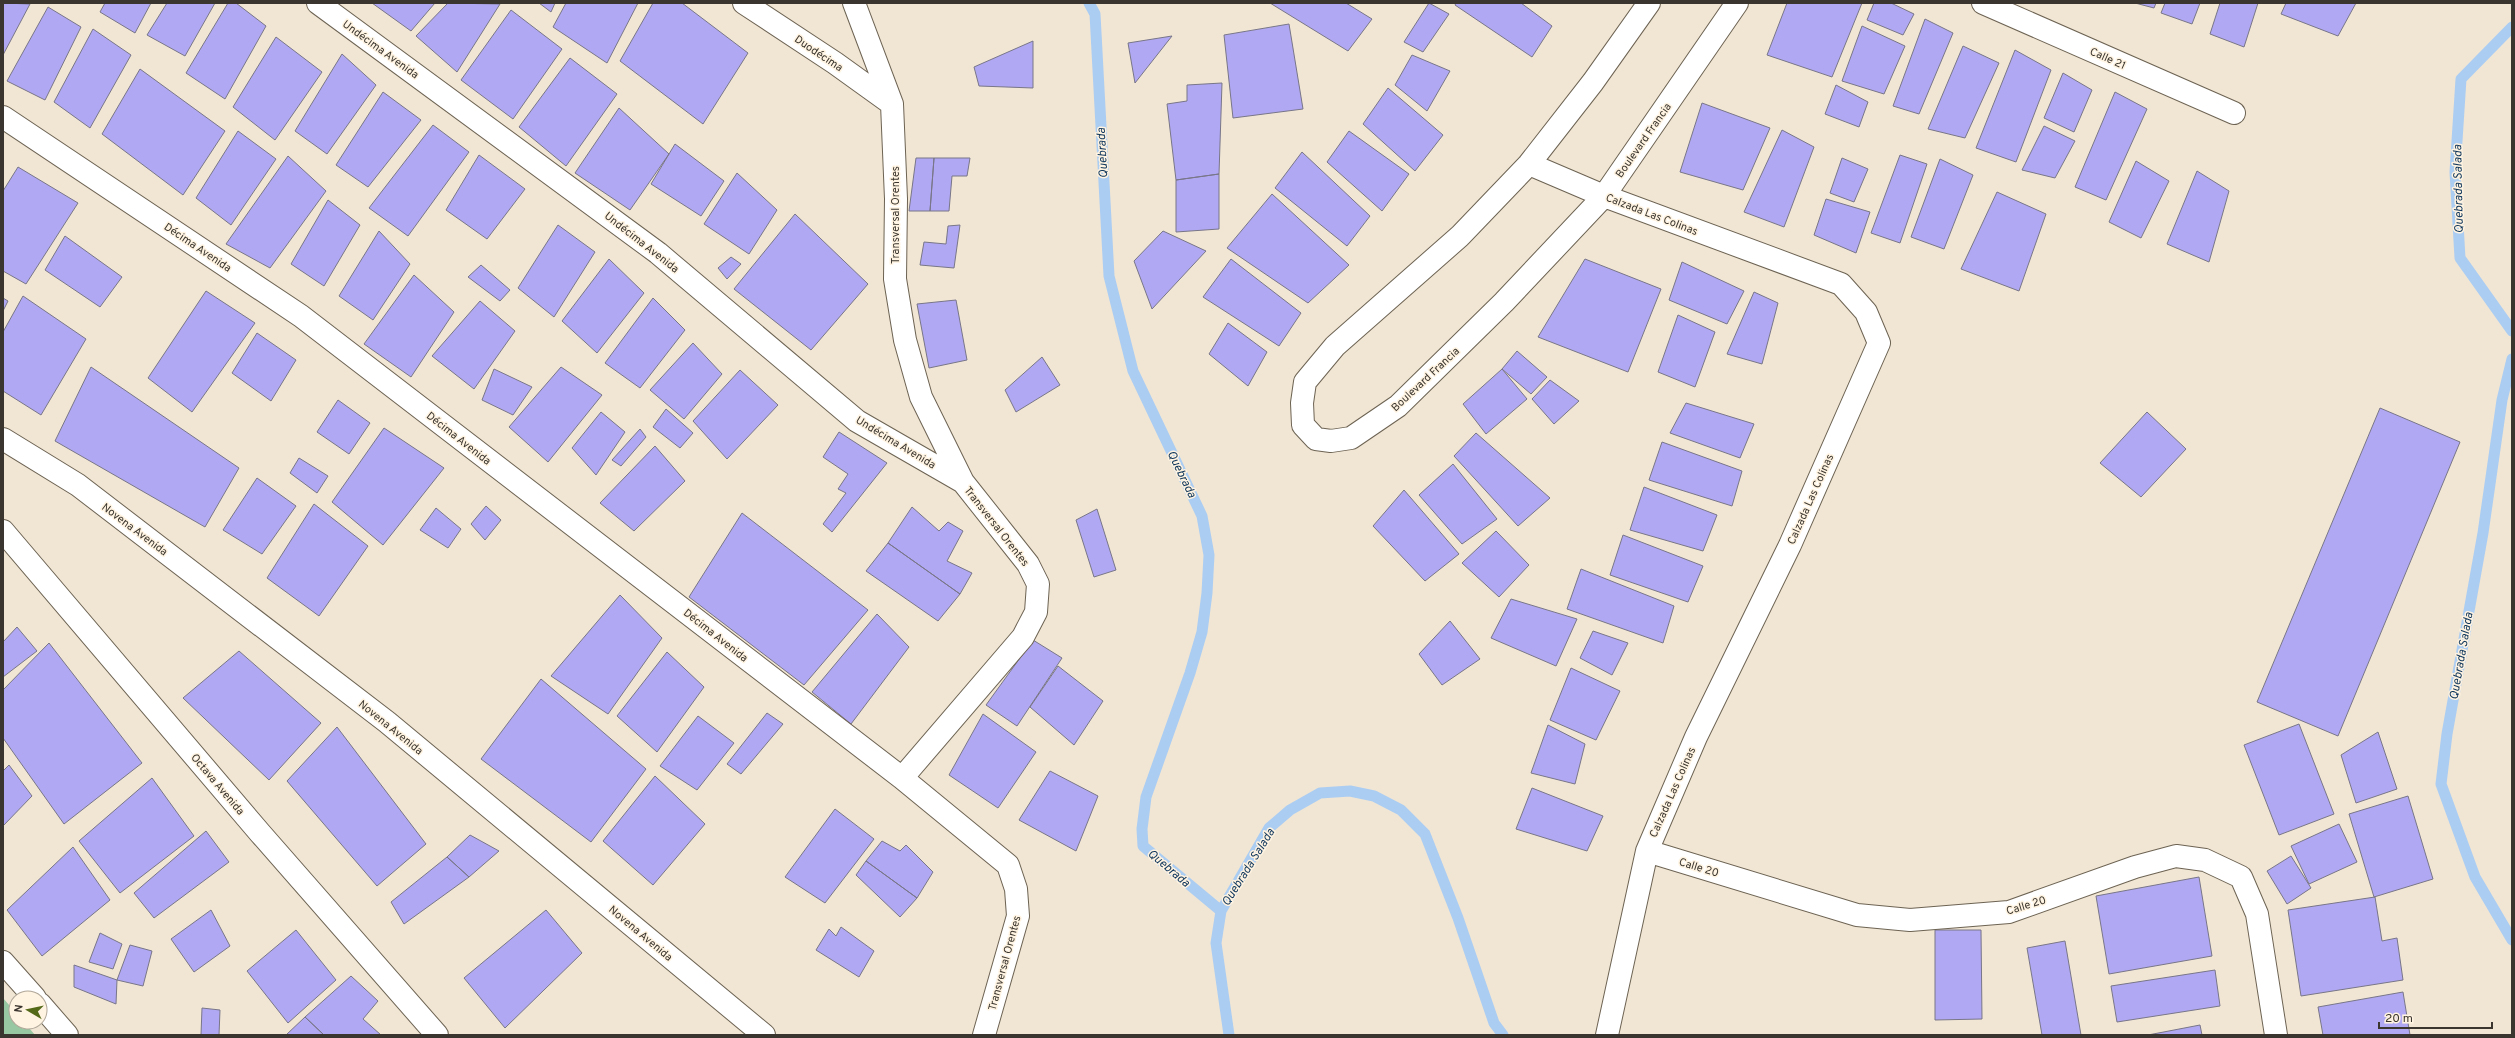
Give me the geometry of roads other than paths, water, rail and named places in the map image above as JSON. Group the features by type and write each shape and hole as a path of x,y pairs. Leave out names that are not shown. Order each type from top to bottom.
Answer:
{"street":[{"name":"Undécima Avenida","path":"318,3 658,253 857,421 963,482"},
{"name":"Duodécima","path":"744,3 835,63 892,104"},
{"name":"Transversal Orentes","path":"854,3 892,104 896,199 895,279 905,340 921,397 963,482 1028,564 1038,584 1036,612 1023,637 902,778 1008,865 1016,889 1018,916 984,1035"},
{"name":"Boulevard Francia","path":"1649,3 1593,82 1529,164 1460,236 1334,346 1305,382 1302,403 1303,425 1316,439 1331,441 1352,438 1398,406 1449,358 1604,196 1737,3"},
{"name":"Calle 21","path":"1983,3 2234,113"},
{"name":"Décima Avenida","path":"3,117 301,316 902,778"},
{"name":"Calzada Las Colinas","path":"1529,164 1604,196 1841,284 1866,312 1879,343 1790,545 1696,737 1647,851 1607,1035"},
{"name":"Novena Avenida","path":"3,439 78,485 387,722 764,1035"},
{"name":"Octava Avenida","path":"3,531 260,833 437,1035"},
{"name":"Calle 20","path":"1647,851 1857,915 1910,920 2009,912 2135,866 2176,856 2205,860 2241,877 2257,914 2276,1035"},
{"path":"3,962 27,990"},
{"path":"48,1013 67,1035"}],"waterway":[{"name":"Quebrada","path":"1089,3 1095,14 1109,276 1133,371 1202,516 1209,555 1207,593 1202,632 1190,673 1146,797 1142,829 1143,846 1221,911"},
{"name":"Quebrada Salada","path":"2512,27 2461,79 2455,172 2460,258 2512,331"},
{"name":"Quebrada Salada","path":"2512,359 2502,400 2483,533 2447,734 2441,784 2475,877 2512,940"},
{"name":"Quebrada Salada","path":"1229,1035 1216,943 1221,911 1269,828 1290,810 1320,793 1350,791 1374,796 1401,810 1425,834 1458,918 1494,1023 1503,1035"}]}
